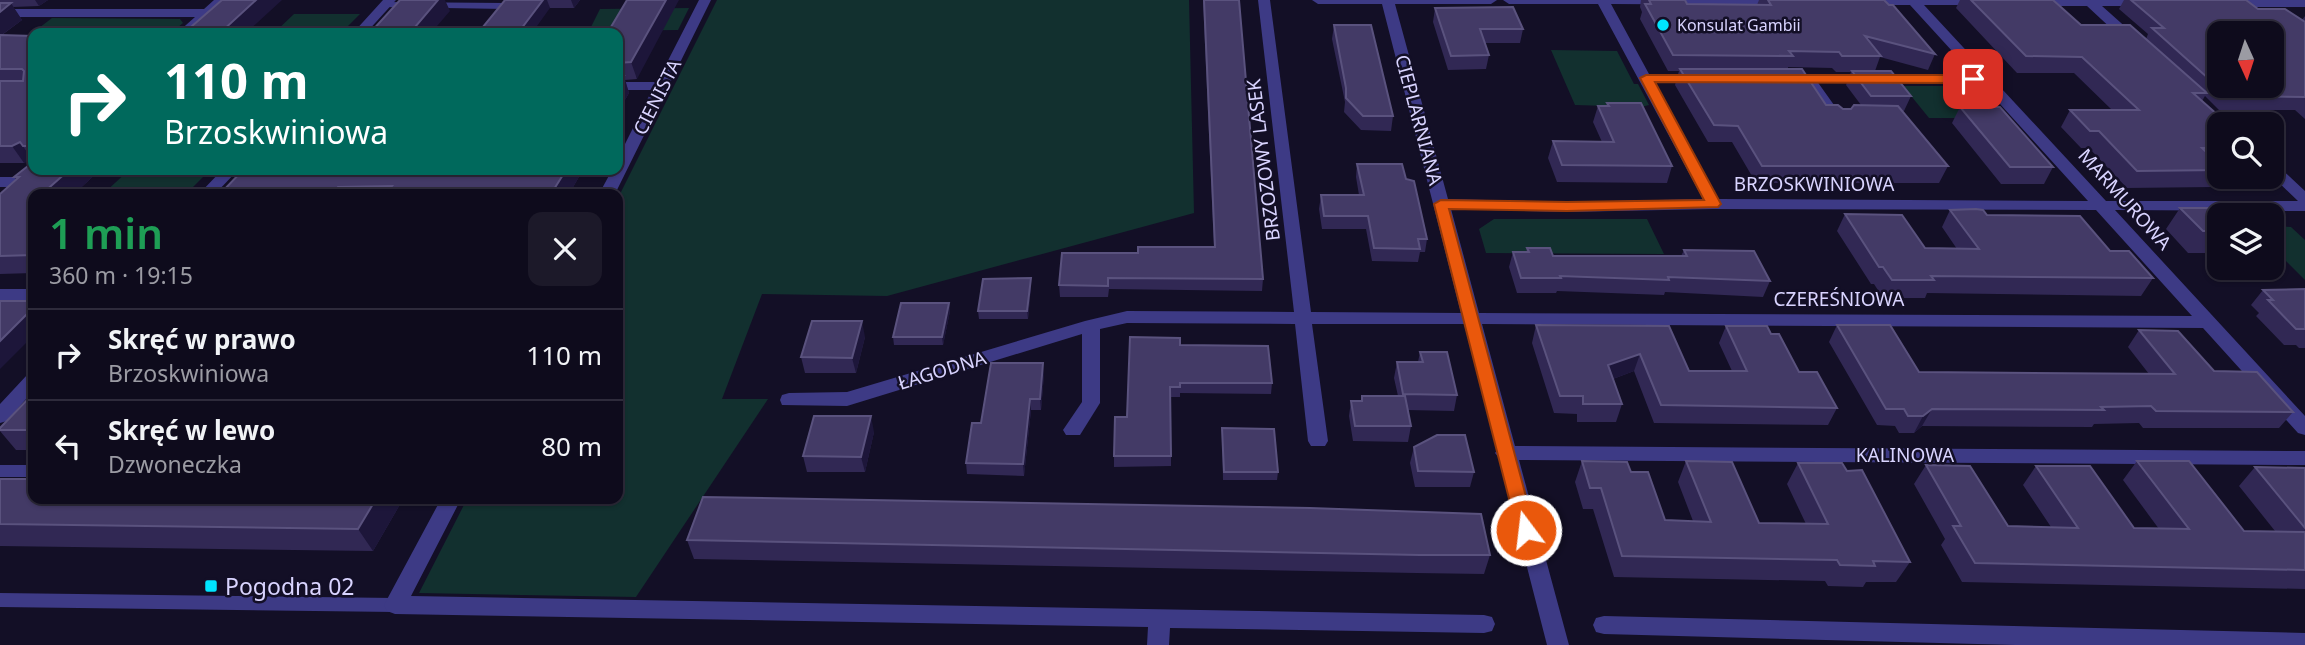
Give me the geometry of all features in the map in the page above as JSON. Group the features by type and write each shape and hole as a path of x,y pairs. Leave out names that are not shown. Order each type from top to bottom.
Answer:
{"street":[{"path":"190,28 222,0"},
{"name":"CIENISTA","path":"623,163 705,0"},
{"name":"BRZOZOWY LASEK","path":"1264,0 1301,316"},
{"path":"1318,0 1491,0"},
{"path":"1510,0 1789,1"},
{"path":"1602,1 1713,204"},
{"path":"1856,1 1997,2"},
{"name":"MARMUROWA","path":"1914,1 2305,428"},
{"path":"364,28 388,2"},
{"name":"CIEPLARNIANA","path":"1388,2 1505,453 1558,645"},
{"path":"2022,2 2162,2"},
{"path":"2090,2 2141,48"},
{"path":"2256,2 2284,19"},
{"path":"2214,3 2305,3"},
{"path":"0,13 206,13"},
{"path":"1646,78 1715,79"},
{"path":"1769,79 1986,79"},
{"path":"623,86 663,86"},
{"path":"212,189 225,175"},
{"path":"0,195 14,179"},
{"path":"2284,179 2305,199"},
{"name":"BRZOSKWINIOWA","path":"1441,204 2305,206"},
{"path":"0,295 28,295"},
{"path":"1301,316 1318,441"},
{"name":"ŁAGODNA","path":"789,400 847,399 1091,325 1127,317 1471,318"},
{"name":"CZEREŚNIOWA","path":"1471,318 2208,322"},
{"path":"1073,430 1091,403 1091,325"},
{"path":"0,416 28,385"},
{"name":"KALINOWA","path":"1505,453 2305,458"},
{"path":"448,504 395,605 1484,624"},
{"path":"1158,645 1159,617"},
{"path":"1604,625 2023,640 2305,643"}],"lane":[{"path":"388,2 506,6"},
{"path":"1810,79 1840,121"},
{"path":"0,471 28,471"},
{"path":"0,600 395,605"}],"green space":[{"path":"717,0 1189,0 1194,213 887,296 762,294 722,399 768,399 636,597 419,593 464,504 623,504 622,189"},
{"path":"689,8 678,30 623,31 623,28 590,28 600,9"},
{"path":"294,14 360,14 346,28 279,28"},
{"path":"52,18 180,19 183,23 177,28 39,28"},
{"path":"1551,50 1617,51 1634,84 1638,84 1649,105 1575,105"},
{"path":"1903,86 1966,86 1981,92 2004,118 1929,118"},
{"path":"124,175 205,175 191,189 108,189"},
{"path":"1494,219 1647,219 1664,254 1486,253 1479,229"},
{"path":"2284,227 2291,227 2305,240 2305,280 2284,259"}],"building":[{"path":"222,0 256,0 225,28 190,28"},
{"path":"400,0 438,0 414,28 375,28"},
{"path":"505,0 543,0 522,28 482,28"},
{"path":"627,0 666,0 631,62 623,63 623,28 610,28"},
{"path":"1204,0 1239,0 1263,279 1108,278 1108,286 1059,285 1062,253 1138,253 1138,247 1215,247"},
{"path":"1649,0 1685,0 1687,4 1771,5 1768,0 1884,0 1893,5 1935,54 1865,36 1881,56 1842,56 1839,52 1789,51 1793,56 1673,55 1645,4 1651,4"},
{"path":"1971,0 2053,0 2081,25 2130,25 2207,93 2193,93 2214,112 2207,112 2207,148 2202,148 2207,153 2207,170 2137,171 2099,131 2090,131 2070,110 2139,110 2082,57 2026,56"},
{"path":"2131,0 2246,0 2258,9 2285,9 2305,22 2305,97 2284,97 2284,21 2207,21 2207,77 2152,28 2164,28"},
{"path":"0,3 11,3 0,12"},
{"path":"1513,7 1523,29 1480,29 1489,55 1451,56 1435,8"},
{"path":"1334,25 1371,25 1393,116 1363,116 1346,98"},
{"path":"0,35 28,36 28,146 23,146 20,142 12,146 0,146 0,81 23,81 24,71 0,69"},
{"path":"1680,69 1802,69 1826,105 1838,105 1843,109 1851,109 1854,105 1898,106 1948,166 1762,166 1738,126 1714,125"},
{"path":"1852,71 1891,71 1911,96 1871,96"},
{"path":"1607,103 1641,103 1672,166 1562,165 1553,141 1614,142 1598,106 1609,106"},
{"path":"1960,107 2000,107 2053,167 2010,167"},
{"path":"1357,164 1402,164 1406,179 1414,181 1427,239 1418,239 1420,249 1374,248 1368,216 1324,216 1321,195 1364,195"},
{"path":"28,166 28,175 63,175 48,189 28,189 28,255 0,256 0,194 19,177 14,177"},
{"path":"238,175 563,175 554,189 390,189 392,186 225,189"},
{"path":"2180,208 2207,208 2207,231 2203,231"},
{"path":"1950,210 1983,210 1987,215 2080,216 2110,251 2129,251 2153,278 1931,276 1934,280 1892,280 1883,267 1879,267 1845,214 1902,215 1925,248 1979,249"},
{"path":"1527,248 1550,248 1553,256 1687,256 1684,250 1754,251 1770,281 1668,277 1669,280 1560,276 1561,278 1521,278 1513,252 1529,252"},
{"path":"1031,278 1027,311 978,311 983,279"},
{"path":"2305,289 2305,329 2296,329 2268,300 2273,300 2263,290"},
{"path":"0,301 28,301 28,313 0,341"},
{"path":"901,303 949,303 942,337 893,337"},
{"path":"812,321 862,321 852,358 801,357"},
{"path":"1536,325 1669,326 1689,371 1747,371 1726,326 1767,326 1771,334 1779,334 1799,372 1817,372 1837,408 1661,405 1640,354 1608,365 1622,404 1583,404 1583,396 1560,396"},
{"path":"1837,325 1890,325 1919,372 2175,374 2139,330 2178,331 2214,371 2257,372 2293,412 2156,411 2151,406 2101,407 2104,410 1932,409 1923,416 1908,416 1904,409 1886,409"},
{"path":"1130,337 1180,338 1180,345 1268,346 1272,383 1180,383 1180,387 1170,387 1171,456 1114,456 1115,417 1127,417"},
{"path":"1420,352 1447,352 1457,395 1403,394 1397,362 1423,362"},
{"path":"991,363 1043,363 1040,399 1030,399 1023,464 966,463 972,423 981,423"},
{"path":"1362,396 1405,396 1411,426 1355,426 1351,401 1362,401"},
{"path":"28,399 28,430 0,428"},
{"path":"814,416 871,416 861,457 803,456"},
{"path":"1222,428 1274,429 1278,472 1224,472"},
{"path":"1437,435 1465,435 1474,472 1418,471 1414,447"},
{"path":"1582,461 1627,462 1631,472 1648,472 1665,520 1711,522 1686,461 1732,462 1759,523 1828,524 1798,463 1842,463 1847,471 1862,470 1910,562 1873,561 1875,566 1840,565 1837,560 1622,556 1601,488 1590,488"},
{"path":"2137,461 2189,461 2244,531 2305,532 2305,570 1975,563 1953,526 1961,526 1926,465 1970,466 2008,526 2078,528 2036,466 2090,466 2134,528 2189,529"},
{"path":"2255,467 2305,468 2305,528"},
{"path":"0,479 28,479 28,504 373,504 358,529 0,524"},
{"path":"703,497 1310,508 1481,514 1490,555 687,540"}],"place":[{"name":"Konsulat Gambii","path":"1663,25"},
{"name":"Pogodna 02","path":"211,586"}],"route":[{"path":"1526,530 1441,204 1713,204 1646,78 1973,79"}]}
